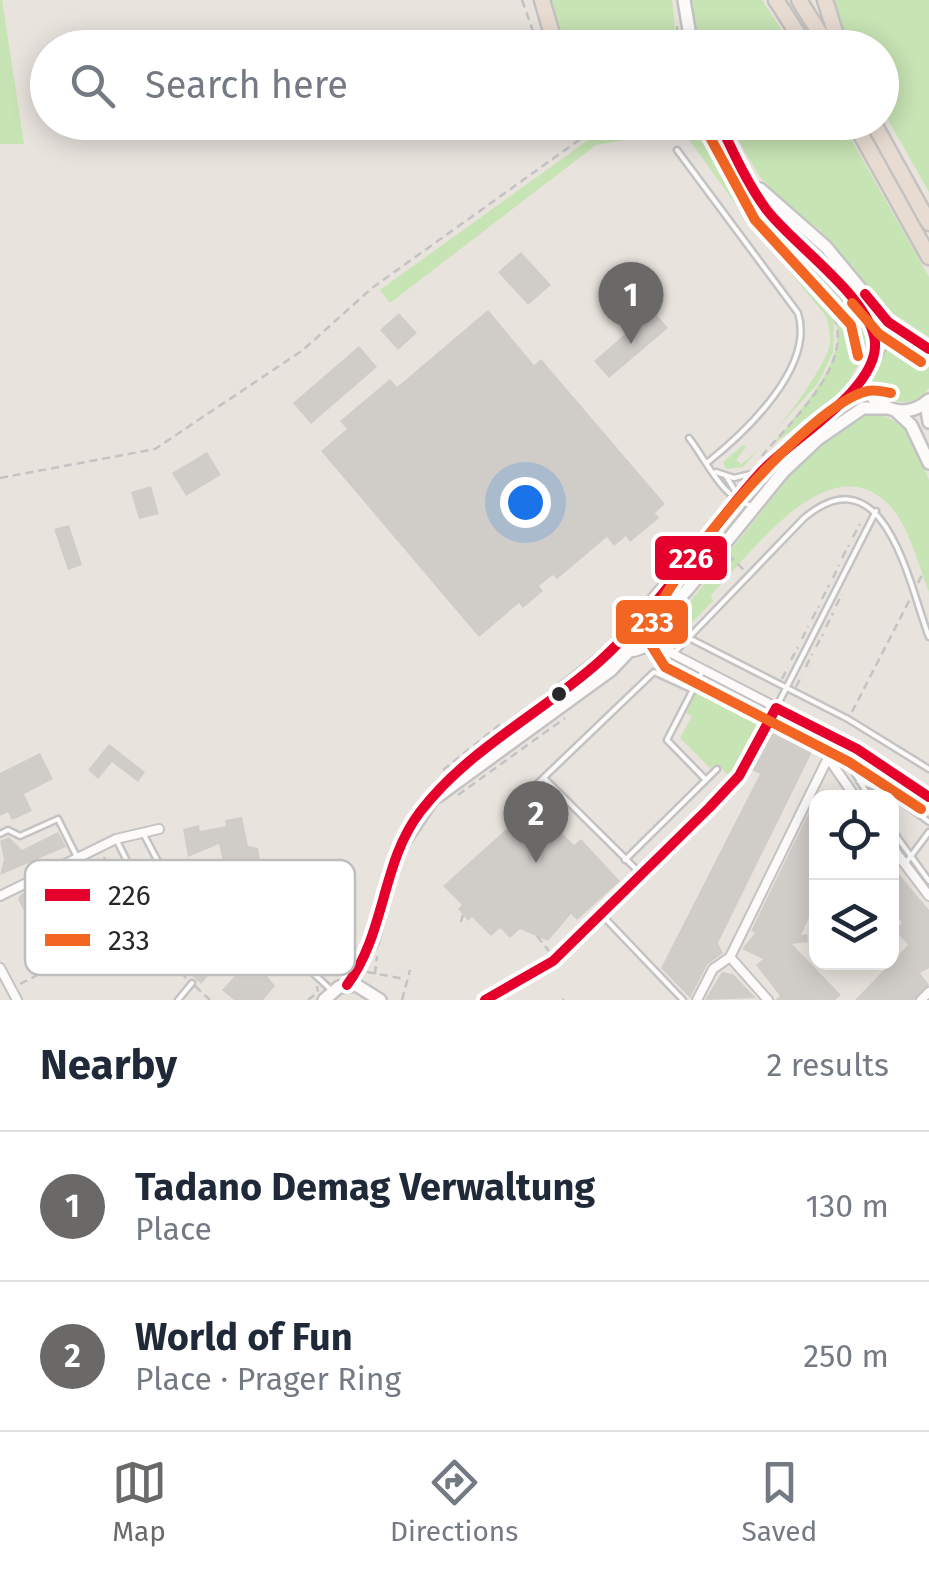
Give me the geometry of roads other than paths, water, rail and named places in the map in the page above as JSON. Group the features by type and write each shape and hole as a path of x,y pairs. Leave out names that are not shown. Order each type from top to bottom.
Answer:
{"highway":[{"path":"542,0 551,30"},
{"path":"776,0 795,30"},
{"path":"799,0 818,30"},
{"path":"825,0 834,30"},
{"path":"864,140 929,257"},
{"path":"883,140 929,222"}],"main road":[{"path":"684,0 689,30"},
{"path":"729,140 766,210 814,256 856,308 874,336 874,356"},
{"path":"747,174 826,247 888,322 929,350"},
{"path":"376,996 372,974 375,943 397,852 428,803 455,773 609,652 766,467 852,395 884,341 908,334"},
{"path":"862,380 871,398 892,409 911,426 929,463"},
{"path":"428,803 610,670 687,590 752,506 835,425 868,406 892,409 928,402 929,422"},
{"path":"355,969 375,943"},
{"path":"328,996 350,975"},
{"path":"347,979 376,996"}],"street":[{"path":"673,654 662,640 662,632 687,590"},
{"path":"610,670 643,647 673,654 856,749 929,797"},
{"path":"485,1000 556,958 739,776 776,708"},
{"path":"812,790 828,758 850,790"},
{"path":"697,1000 713,969 730,957 809,797"},
{"path":"73,860 116,839 159,829"},
{"path":"899,853 929,896"},
{"path":"0,896 25,884"},
{"path":"730,957 768,1000"},
{"path":"0,968 14,999"},
{"path":"921,1000 929,992"}],"lane":[{"path":"678,150 798,313 803,336 798,355 763,408 739,437 708,462"},
{"path":"688,438 737,501 752,506"},
{"path":"716,472 745,476 766,467"},
{"path":"726,476 736,486 736,528"},
{"path":"673,654 820,505 848,501 876,511 890,531 929,637"},
{"path":"776,708 876,511"},
{"path":"687,637 848,719 929,769"},
{"path":"703,670 667,740 706,780"},
{"path":"536,785 654,672 693,690"},
{"path":"856,749 852,766 865,790"},
{"path":"625,860 717,770"},
{"path":"544,778 641,874"},
{"path":"859,780 886,791 929,822"},
{"path":"0,834 8,830 20,836 58,819 77,858"},
{"path":"143,832 157,860"},
{"path":"907,861 929,832"},
{"path":"116,839 126,860"},
{"path":"899,844 907,861 929,881"},
{"path":"601,914 683,1000"},
{"path":"178,1000 192,984"}],"place":[{"name":"Tadano Demag Verwaltung","path":"631,344"},
{"name":"World of Fun","path":"536,863"}]}
